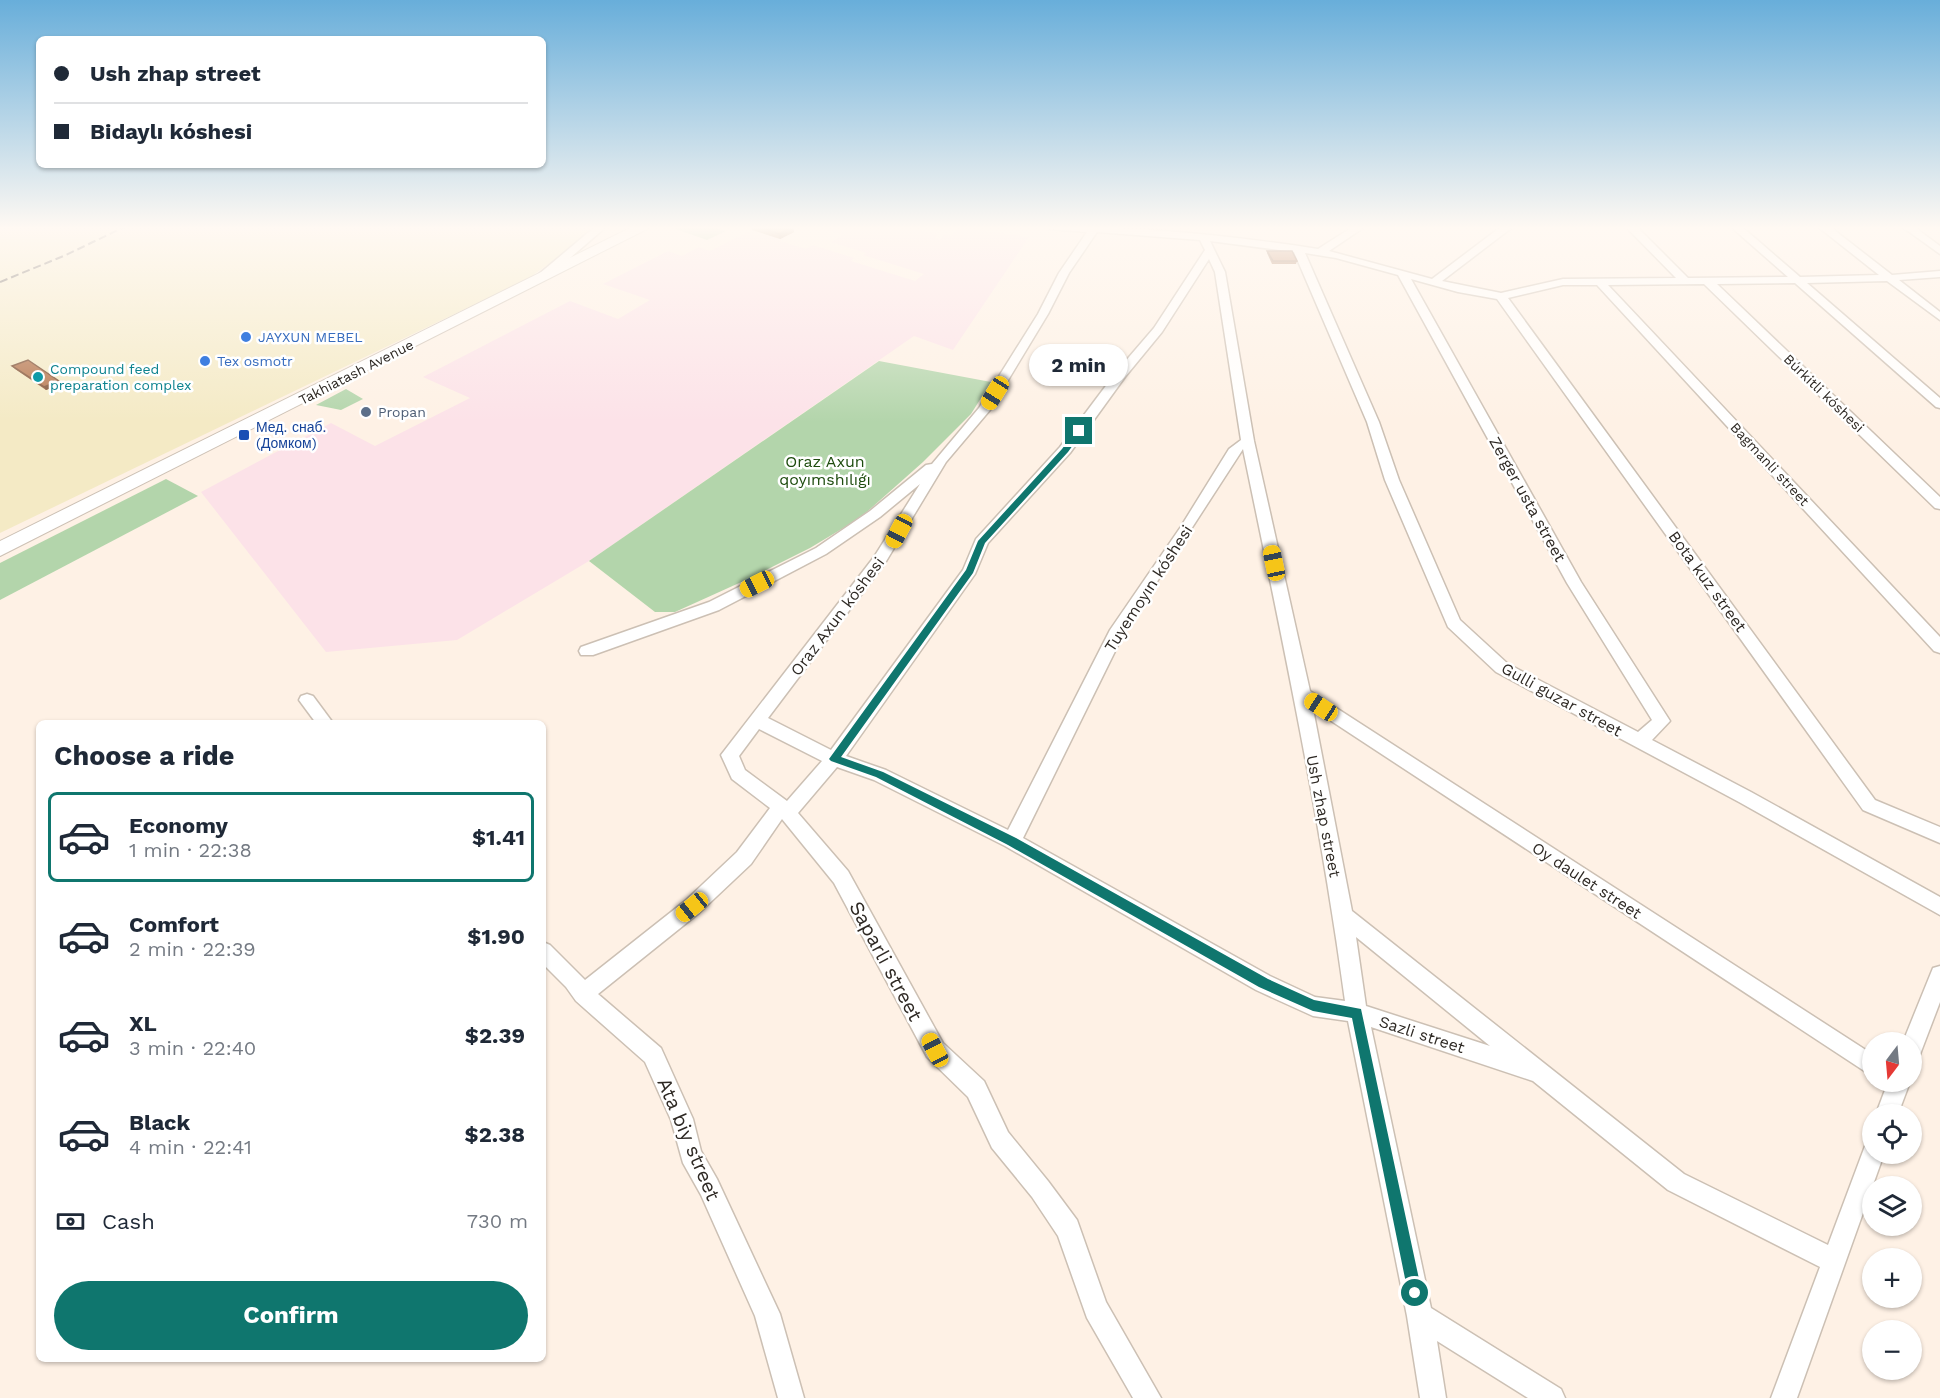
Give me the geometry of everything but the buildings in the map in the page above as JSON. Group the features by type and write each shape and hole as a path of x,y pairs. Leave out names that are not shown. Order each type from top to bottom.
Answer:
{"highway":[{"name":"Takhiatash Avenue","path":"0,549 517,291"}],"street":[{"name":"Oraz Axun kóshesi","path":"730,755 880,560 941,460 984,410 1055,291"},
{"path":"583,994 710,891 744,858 784,809 834,759 970,571 981,542 1065,450 1121,374 1158,330 1180,291"},
{"name":"Ush zhap street","path":"1223,291 1248,441 1302,694 1342,915 1357,1013 1420,1316 1433,1398"},
{"name":"Gulli guzar street","path":"1316,291 1373,422 1392,480 1453,623 1502,668 1745,797 1940,907"},
{"name":"Zerger usta street","path":"1412,291 1574,583 1662,722 1640,741"},
{"path":"1470,291 1501,296 1520,291"},
{"name":"Bagmanli street","path":"1609,291 1940,647"},
{"name":"Búrkitli kóshesi","path":"1718,291 1940,505"},
{"path":"1811,291 1940,404"},
{"path":"1907,291 1940,317"},
{"name":"Bota kuz street","path":"1501,296 1869,805 1940,835"},
{"name":"Tuyemoyın kóshesi","path":"1012,841 1118,630 1186,529 1235,449 1248,441"},
{"path":"587,651 714,606 821,551 875,514 941,460"},
{"name":"Oy daulet street","path":"1302,694 1862,1059"},
{"path":"307,700 323,720"},
{"name":"Sazli street","path":"758,721 834,759 880,775 1012,841 1263,983 1313,1006 1357,1013 1541,1073"},
{"name":"Saparli street","path":"730,755 738,774 784,809 841,877 935,1050 976,1089 1000,1140 1040,1189 1068,1229 1096,1309 1148,1398"},
{"name":"Sazli street","path":"1342,915 1676,1182 1834,1261"},
{"name":"Ata biy street","path":"546,954 583,994 653,1055 682,1119 691,1155 709,1187 767,1314 791,1398"},
{"path":"1918,1032 1940,975"},
{"path":"1784,1398 1869,1164"},
{"path":"1420,1316 1552,1398"}],"shaded area":[{"path":"624,291 993,291 953,350 914,336 589,561 457,640 326,652 201,492 331,423 375,446 470,398 423,377 570,301 618,319 650,300"}],"green space":[{"name":"Oraz Axun qoyımshılıǵı","path":"879,361 991,382 971,414 923,462 860,518 810,548 675,612 655,612 589,561"},
{"path":"346,389 363,399 341,410 316,405"},
{"path":"166,479 198,496 0,600 0,563"}],"sand":[{"path":"0,291 502,291 0,533"}],"place":[{"name":"JAYXUN MEBEL","path":"246,337"},
{"name":"Tex osmotr","path":"205,361"},
{"name":"Compound feed preparation complex","path":"38,377"},
{"name":"Propan","path":"366,412"},
{"name":"Мед. снаб. (Домком)","path":"244,435"}],"route":[{"path":"1079,431 1065,450 981,542 970,571 834,759 880,775 1012,841 1263,983 1313,1006 1357,1013 1415,1293"}]}
